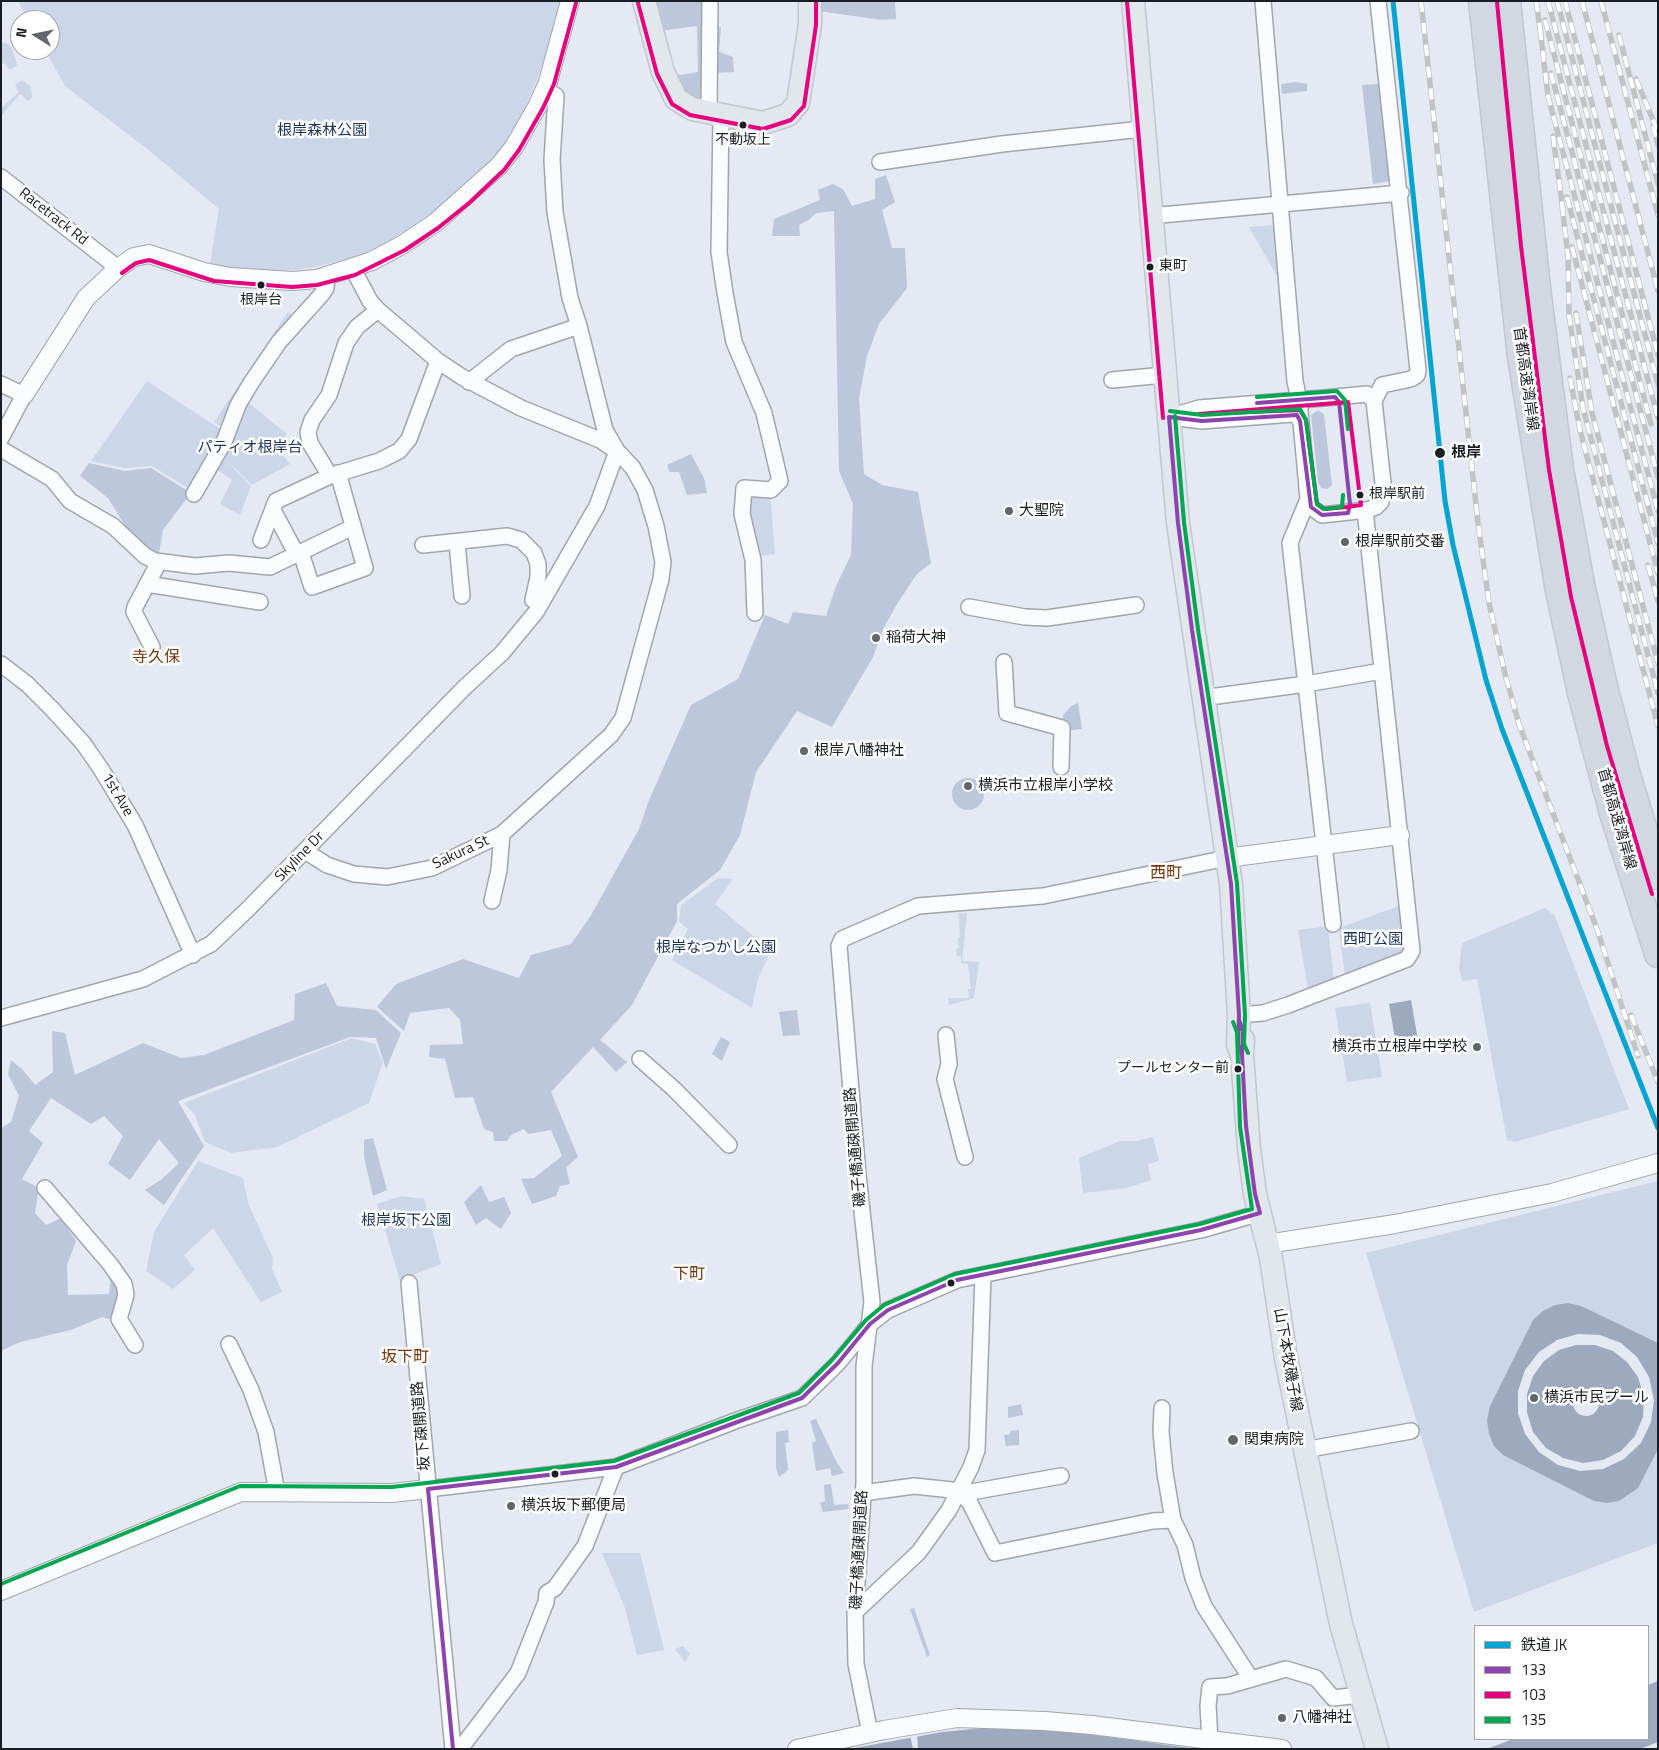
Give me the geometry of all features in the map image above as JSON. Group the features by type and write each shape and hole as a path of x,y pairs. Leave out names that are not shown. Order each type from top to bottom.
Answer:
{"highway":[{"name":"首都高速湾岸線","path":"1482,1 1521,357 1559,591 1581,693 1612,810 1658,954"},
{"name":"首都高速湾岸線","path":"1507,1 1537,288 1564,488 1581,584 1603,682 1627,775 1658,876"}],"main road":[{"path":"644,1 669,87 676,99 684,105 715,115 763,123 773,121 794,110 798,103 810,24 810,1"},
{"name":"山下本牧磯子線","path":"1133,1 1142,129 1178,523 1202,698 1231,884 1239,1017 1238,1045 1242,1054 1249,1149 1286,1358 1341,1624 1377,1749"}],"street":[{"path":"1,438 24,395 74,314 111,263 149,254 204,272 230,277 292,282 327,276 354,269 402,246 465,198 499,166 514,147 546,89 570,1"},
{"path":"710,1 718,252 734,342 764,413 780,481 771,490 744,488 742,514 753,560 755,613"},
{"path":"1263,1 1295,381 1308,499 1316,513 1322,515 1376,507 1383,495 1374,401 1382,385 1411,379 1418,375 1378,1"},
{"path":"546,89 556,96 552,160 554,203 568,289 600,412 609,439 616,451"},
{"path":"880,162 1002,144 1142,129"},
{"name":"Racetrack Rd","path":"1,178 111,263"},
{"path":"1150,216 1400,193"},
{"path":"354,269 361,286 378,310 438,362 470,382 521,408 600,440 616,451"},
{"path":"194,494 224,442 238,405 251,383 278,342 322,294 326,288 327,276"},
{"path":"273,510 299,554 312,586 365,568 353,527 334,475 310,443 308,432 312,420 329,395 346,343 357,327 378,310"},
{"path":"470,382 511,349 579,326"},
{"path":"261,540 276,501 334,475 380,461 399,451 408,439 438,362"},
{"path":"1112,380 1164,375"},
{"path":"1,384 24,395"},
{"path":"1169,417 1199,408 1367,394 1374,401"},
{"path":"1169,417 1202,422 1293,414 1300,421"},
{"path":"1,449 52,479 70,501 112,526 145,556 159,562 195,566 229,563 270,566 353,527"},
{"name":"Skyline Dr","path":"1,1018 143,979 193,955 211,944 502,653 540,605 597,506 616,451"},
{"name":"Sakura St","path":"305,852 327,865 354,874 386,878 432,868 502,834 611,735 623,718 661,579 663,562 656,526 645,490 633,468 616,451"},
{"path":"1308,499 1290,543 1333,924"},
{"path":"1239,1017 1262,1013 1288,1005 1407,959 1412,951 1364,510"},
{"path":"423,544 457,543 507,536 521,540 534,553 538,564 538,577 533,600 540,605"},
{"path":"457,543 462,596"},
{"path":"152,647 134,612 146,584 159,562"},
{"path":"146,584 260,602"},
{"path":"969,607 1025,617 1047,618 1136,605"},
{"path":"1004,662 1007,713 1062,728 1061,767"},
{"name":"1st Ave","path":"1,664 27,684 52,709 82,743 101,769 135,824 193,955"},
{"path":"1202,698 1306,684 1382,671"},
{"path":"492,901 499,870 502,834"},
{"path":"1227,858 1400,835"},
{"name":"磯子橋通疎開道路","path":"871,1742 856,1664 856,1612 863,1493 864,1366 870,1324 871,1290 858,1175 839,946 842,939 918,906 1042,896 1227,858"},
{"path":"946,1035 949,1064 945,1079 965,1157"},
{"path":"640,1059 674,1089 729,1145"},
{"path":"1267,1244 1370,1229 1552,1193 1658,1163"},
{"path":"45,1188 110,1264 124,1284 126,1294 119,1319 135,1345"},
{"path":"1,1591 171,1523 241,1492 392,1494 616,1467 735,1421 802,1398 838,1362 870,1324 888,1310 957,1280 1201,1230 1260,1212"},
{"path":"856,1612 919,1552 949,1510 971,1467 977,1450 983,1275"},
{"name":"坂下疎開道路","path":"408,1283 454,1749"},
{"path":"229,1344 251,1390 266,1432 277,1493"},
{"path":"1162,1408 1161,1432 1165,1473 1173,1520 1185,1545 1193,1578 1204,1606 1251,1679"},
{"path":"1304,1450 1411,1432"},
{"path":"460,1749 518,1673 546,1602 547,1593 555,1588 585,1546 616,1467"},
{"path":"863,1493 914,1486 971,1492 1061,1476"},
{"path":"959,1490 970,1503 995,1553 1153,1521 1173,1520"},
{"path":"1210,1740 1208,1706 1210,1687 1227,1686 1286,1669 1316,1678 1333,1698 1361,1696"},
{"path":"797,1749 871,1742 957,1718 1054,1722 1282,1749"}],"green space":[{"name":"根岸森林公園","path":"18,1 560,1 545,59 526,106 503,146 484,168 432,213 378,248 358,256 315,267 296,270 252,271 210,265 219,209 151,152 65,86 51,60 60,60 60,10 23,10"},
{"path":"1,43 6,43 10,46 10,60 16,60 17,65 10,70 4,63 1,65"},
{"path":"22,80 31,87 32,98 28,101 20,94 1,116 1,108 19,92 15,85"},
{"path":"1274,225 1281,283 1249,227"},
{"path":"288,312 297,318 224,428 214,422"},
{"path":"147,381 223,431 191,490 152,466 124,468 91,461"},
{"name":"パティオ根岸台","path":"245,400 287,434 275,446 290,464 252,485 220,454"},
{"path":"220,454 251,486 240,515 220,504 232,480 218,470 202,497 195,493"},
{"path":"746,490 770,493 775,554 755,557"},
{"name":"根岸なつかし公園","path":"718,878 733,879 715,904 771,951 758,978 752,1008 672,960 688,929 679,922 681,905"},
{"name":"西町公園","path":"1399,902 1404,947 1401,955 1345,976 1339,928 1396,907"},
{"path":"1545,908 1555,916 1629,1109 1515,1142 1507,1140 1477,979 1462,981 1459,968 1462,943"},
{"path":"967,913 962,961 979,962 974,998 949,1005 948,998 969,998 968,989 971,989 968,964 961,963 961,957 957,956 956,949 959,948 958,938 960,938 959,914"},
{"name":"西町公園","path":"1328,926 1334,981 1308,989 1298,930"},
{"path":"1370,1003 1382,1077 1347,1082 1335,1008"},
{"path":"352,1038 375,1044 383,1062 369,1103 277,1147 231,1153 205,1142 195,1115 184,1103"},
{"path":"1153,1137 1159,1161 1148,1164 1151,1180 1127,1188 1083,1193 1079,1158 1120,1141 1137,1141"},
{"path":"198,1161 243,1178 248,1203 273,1258 272,1269 282,1292 261,1302 213,1228 184,1255 195,1270 173,1289 146,1271 154,1232"},
{"name":"横浜市民プール","path":"1658,1181 1658,1543 1474,1612 1366,1253"},
{"name":"根岸坂下公園","path":"401,1196 424,1199 441,1264 400,1280 377,1204"},
{"path":"602,1553 640,1553 664,1650 637,1655 625,1608"},
{"path":"683,1646 690,1654 685,1662 675,1649"}],"shaded area":[{"path":"654,1 704,1 704,96 695,103 682,95 673,76 698,72 697,26 659,31"},
{"path":"816,1 895,1 896,19 882,20 818,11"},
{"path":"714,27 721,27 719,52 733,57 734,72 714,73"},
{"path":"1296,82 1307,84 1307,91 1282,94 1281,84"},
{"path":"1379,84 1390,181 1373,184 1362,85"},
{"path":"886,175 895,202 882,210 892,248 905,248 907,288 879,324 867,356 859,398 864,474 882,485 918,492 931,563 917,574 897,604 883,629 873,657 832,727 797,711 756,772 740,835 720,870 677,904 677,921 632,1005 600,1040 627,1062 616,1072 593,1047 551,1092 578,1157 566,1167 570,1184 560,1186 556,1196 532,1204 521,1179 534,1178 562,1156 551,1130 528,1134 524,1129 511,1135 507,1141 494,1141 493,1132 484,1129 473,1097 455,1098 445,1059 429,1057 430,1045 463,1044 460,1020 449,1008 410,1013 404,1031 377,1007 396,984 463,959 519,978 531,955 571,944 590,917 639,829 649,800 691,705 738,679 765,615 788,624 793,612 826,616 836,586 851,555 853,504 839,471 834,211 816,213 799,225 800,236 772,236 774,219 820,200 818,190 833,184 843,189 852,206 875,199 875,179"},
{"path":"1318,410 1324,414 1332,485 1327,489 1321,488 1318,481 1311,415"},
{"path":"691,454 704,478 707,493 687,495 679,472 670,472 667,465"},
{"path":"89,463 125,471 151,468 191,493 163,530 158,559 127,529 108,498 80,476"},
{"path":"1078,703 1082,729 1066,731 1062,720 1064,714 1071,706"},
{"path":"968,778 974,779 979,783 983,788 983,800 979,805 974,809 968,810 962,809 957,805 953,800 952,794 953,788 957,783 962,779"},
{"path":"326,983 337,1006 376,1010 401,1033 386,1069 376,1038 350,1037 178,1101 204,1146 164,1205 145,1190 162,1179 179,1163 159,1139 130,1180 108,1164 123,1136 104,1116 91,1124 51,1098 29,1131 43,1143 22,1179 39,1188 35,1213 46,1225 61,1218 76,1241 67,1265 68,1295 109,1294 111,1276 122,1291 116,1321 102,1317 71,1330 20,1342 1,1351 1,1128 11,1122 19,1096 8,1074 11,1060 23,1070 35,1085 53,1072 52,1031 65,1033 75,1075 143,1043 181,1058 204,1055 294,1020 295,994"},
{"path":"1411,1000 1419,1046 1397,1050 1389,1004"},
{"path":"797,1010 800,1035 783,1036 779,1012"},
{"path":"721,1037 730,1042 722,1061 712,1054"},
{"path":"373,1138 387,1190 373,1196 364,1157 364,1140"},
{"path":"481,1185 489,1202 504,1197 511,1213 501,1229 486,1218 476,1225 464,1202"},
{"path":"1568,1303 1581,1306 1658,1343 1658,1449 1638,1488 1619,1501 1607,1503 1594,1501 1503,1455 1494,1446 1489,1434 1487,1420 1490,1406 1533,1320 1543,1311 1555,1305"},
{"path":"1021,1404 1023,1415 1008,1418 1008,1407"},
{"path":"816,1419 837,1463 844,1473 832,1476 830,1468 816,1471 812,1443 816,1441 810,1421"},
{"path":"788,1430 789,1442 785,1443 788,1470 779,1477 776,1468 776,1432"},
{"path":"1019,1430 1019,1445 1006,1446 1004,1435 1010,1434 1010,1431"},
{"path":"831,1484 834,1505 848,1504 849,1509 823,1512 820,1503 825,1501 824,1485"},
{"path":"914,1608 930,1655 927,1657 910,1609"},
{"path":"1658,1681 1658,1742 1640,1749 1487,1749 1510,1740 1649,1740 1649,1685"},
{"path":"983,1728 1065,1731 1197,1749 849,1749 942,1732"}],"pier":[{"path":"1578,1334 1600,1335 1621,1343 1637,1357 1649,1377 1654,1400 1651,1422 1641,1443 1624,1459 1603,1469 1580,1471 1558,1465 1539,1452 1525,1434 1518,1413 1518,1391 1525,1370 1539,1352 1557,1340","holes":["1576,1345 1595,1345 1613,1351 1627,1362 1638,1377 1644,1397 1643,1417 1635,1436 1621,1451 1603,1460 1583,1463 1563,1458 1546,1448 1533,1432 1527,1412 1527,1394 1533,1376 1544,1361 1559,1350"]},
{"path":"1586,1390 1596,1393 1599,1403 1596,1413 1586,1416 1576,1413 1573,1403 1576,1393"},
{"path":"917,1733 918,1749 913,1749 910,1735 892,1738"}],"railway":[{"path":"1421,1 1478,523 1489,603 1505,674 1519,724 1597,929 1638,1056"},
{"path":"1536,1 1541,35"},
{"path":"1548,1 1658,418"},
{"path":"1557,1 1658,384"},
{"path":"1565,1 1658,355"},
{"path":"1582,1 1658,291"},
{"path":"1601,1 1658,215"},
{"path":"1545,20 1651,424"},
{"path":"1540,29 1548,96 1658,511"},
{"path":"1619,35 1658,184"},
{"path":"1551,73 1658,477"},
{"path":"1636,79 1658,132"},
{"path":"1653,126 1658,145"},
{"path":"1553,136 1563,211"},
{"path":"1567,197 1658,543"},
{"path":"1562,205 1568,256 1569,315 1583,408 1658,693"},
{"path":"1572,247 1658,573"},
{"path":"1576,313 1592,413 1658,663"},
{"path":"1570,378 1580,430 1658,726"},
{"path":"1648,565 1658,601"},
{"path":"1631,1015 1658,1082"}],"rail line":[{"name":"JK","path":"1393,1 1445,501 1453,545 1486,680 1502,729 1658,1128"}],"transit line":[{"name":"103","path":"638,3 657,74 672,104 690,115 763,129 791,120 804,106 816,25 816,1"},
{"name":"103","path":"1127,2 1163,418"},
{"name":"103","path":"1497,2 1521,246 1549,470 1571,597 1607,746 1652,894"},
{"name":"103","path":"122,273 136,263 149,260 214,281 292,287 317,285 355,275 405,250 438,228 469,203 504,170 519,150 543,108 554,84 576,3"},
{"name":"135","path":"1257,397 1337,391 1345,400 1348,429"},
{"name":"133","path":"1335,397 1339,402 1350,504 1348,513"},
{"name":"133","path":"1257,403 1335,397"},
{"name":"103","path":"1348,402 1361,505 1324,509 1317,504 1306,420 1300,410 1199,414 1348,402"},
{"name":"135","path":"1170,411 1202,415 1300,409 1306,420 1317,504 1324,509 1342,507 1343,495"},
{"name":"133","path":"1169,417 1202,421 1297,415 1300,421 1311,507 1322,515 1348,513"},
{"name":"135","path":"1175,416 1184,522 1198,629 1237,883 1245,1015 1244,1044 1248,1053"},
{"name":"133","path":"1169,417 1178,523 1192,630 1231,884 1239,1015 1238,1045 1242,1055"},
{"name":"133","path":"1239,1020 1243,1031 1242,1055 1246,1126 1255,1194 1260,1213"},
{"name":"135","path":"1,1584 240,1486 392,1487 614,1461 799,1393 833,1359 866,1320 884,1305 955,1274 1200,1224 1252,1209 1240,1127 1237,1032 1233,1022"},
{"name":"133","path":"428,1489 616,1467 802,1398 838,1363 870,1324 888,1310 957,1280 1201,1230 1260,1213"},
{"name":"133","path":"428,1489 453,1749"}],"place":[{"name":"不動坂上","path":"743,125"},
{"name":"東町","path":"1150,267"},
{"name":"根岸台","path":"261,285"},
{"name":"根岸","path":"1440,453"},
{"name":"根岸駅前","path":"1360,495"},
{"name":"大聖院","path":"1009,511"},
{"name":"根岸駅前交番","path":"1345,542"},
{"name":"稲荷大神","path":"876,638"},
{"name":"根岸八幡神社","path":"804,751"},
{"name":"横浜市立根岸小学校","path":"968,786"},
{"name":"横浜市立根岸中学校","path":"1477,1047"},
{"name":"プールセンター前","path":"1238,1069"},
{"name":"横浜市民プール","path":"1534,1398"},
{"name":"関東病院","path":"1233,1440"},
{"name":"横浜坂下郵便局","path":"511,1506"},
{"name":"八幡神社","path":"1282,1718"}],"district":[{"name":"寺久保","path":"156,658"},
{"name":"西町","path":"1166,874"},
{"name":"下町","path":"689,1275"},
{"name":"坂下町","path":"405,1358"}]}
